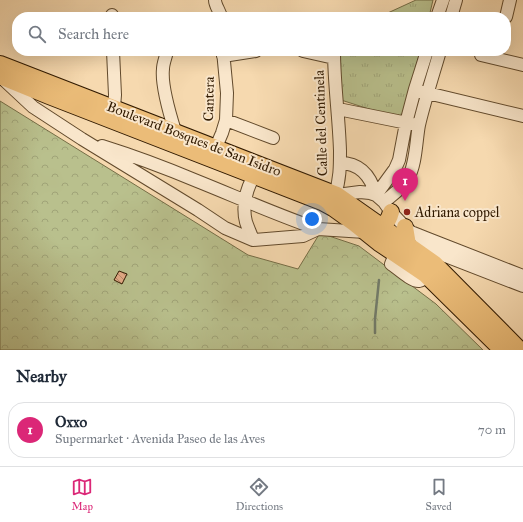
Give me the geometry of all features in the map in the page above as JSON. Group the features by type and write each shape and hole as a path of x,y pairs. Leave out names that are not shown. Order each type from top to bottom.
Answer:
{"main road":[{"name":"Boulevard Bosques de San Isidro","path":"0,64 336,194 381,226 397,249"},
{"name":"Boulevard Bosques de San Isidro","path":"0,76 322,202 334,208 365,232 397,249"},
{"path":"365,232 387,223 389,220 384,203"},
{"path":"405,227 397,249 432,272 501,343 520,350"}],"street":[{"path":"215,0 220,12"},
{"path":"439,12 443,0"},
{"path":"452,12 456,0"},
{"path":"507,12 510,0"},
{"path":"113,56 114,108"},
{"path":"166,56 163,69 163,82 175,131"},
{"name":"Cantera","path":"216,147 226,120 227,93 223,56"},
{"name":"Calle del Centinela","path":"334,56 340,133 339,179 336,194"},
{"path":"384,203 399,160 406,123 425,56"},
{"path":"384,203 408,179 413,168 419,125 438,56"},
{"path":"500,56 523,65"},
{"path":"0,76 30,106 225,228 253,240 303,236 318,229"},
{"path":"415,90 523,116"},
{"path":"343,110 419,125"},
{"path":"226,120 273,138"},
{"path":"82,139 196,180 290,220 318,229 365,232"},
{"path":"340,163 354,165 363,170 384,203 411,232 523,276"},
{"path":"253,240 246,221 244,201 254,176"},
{"path":"336,194 360,192 370,193 384,203"},
{"path":"397,249 425,248 523,286"}],"green space":[{"path":"416,0 433,0 430,12 390,12"},
{"path":"334,56 419,56 403,120 338,99"},
{"path":"0,101 248,255 298,269 320,233 359,246 436,304 483,350 0,350"}],"building":[{"path":"119,271 127,274 122,284 114,280"}],"waterway":[{"path":"375,333 379,280"}],"place":[{"name":"Oxxo","path":"405,201"},
{"name":"Adriana coppel","path":"407,212"}]}
